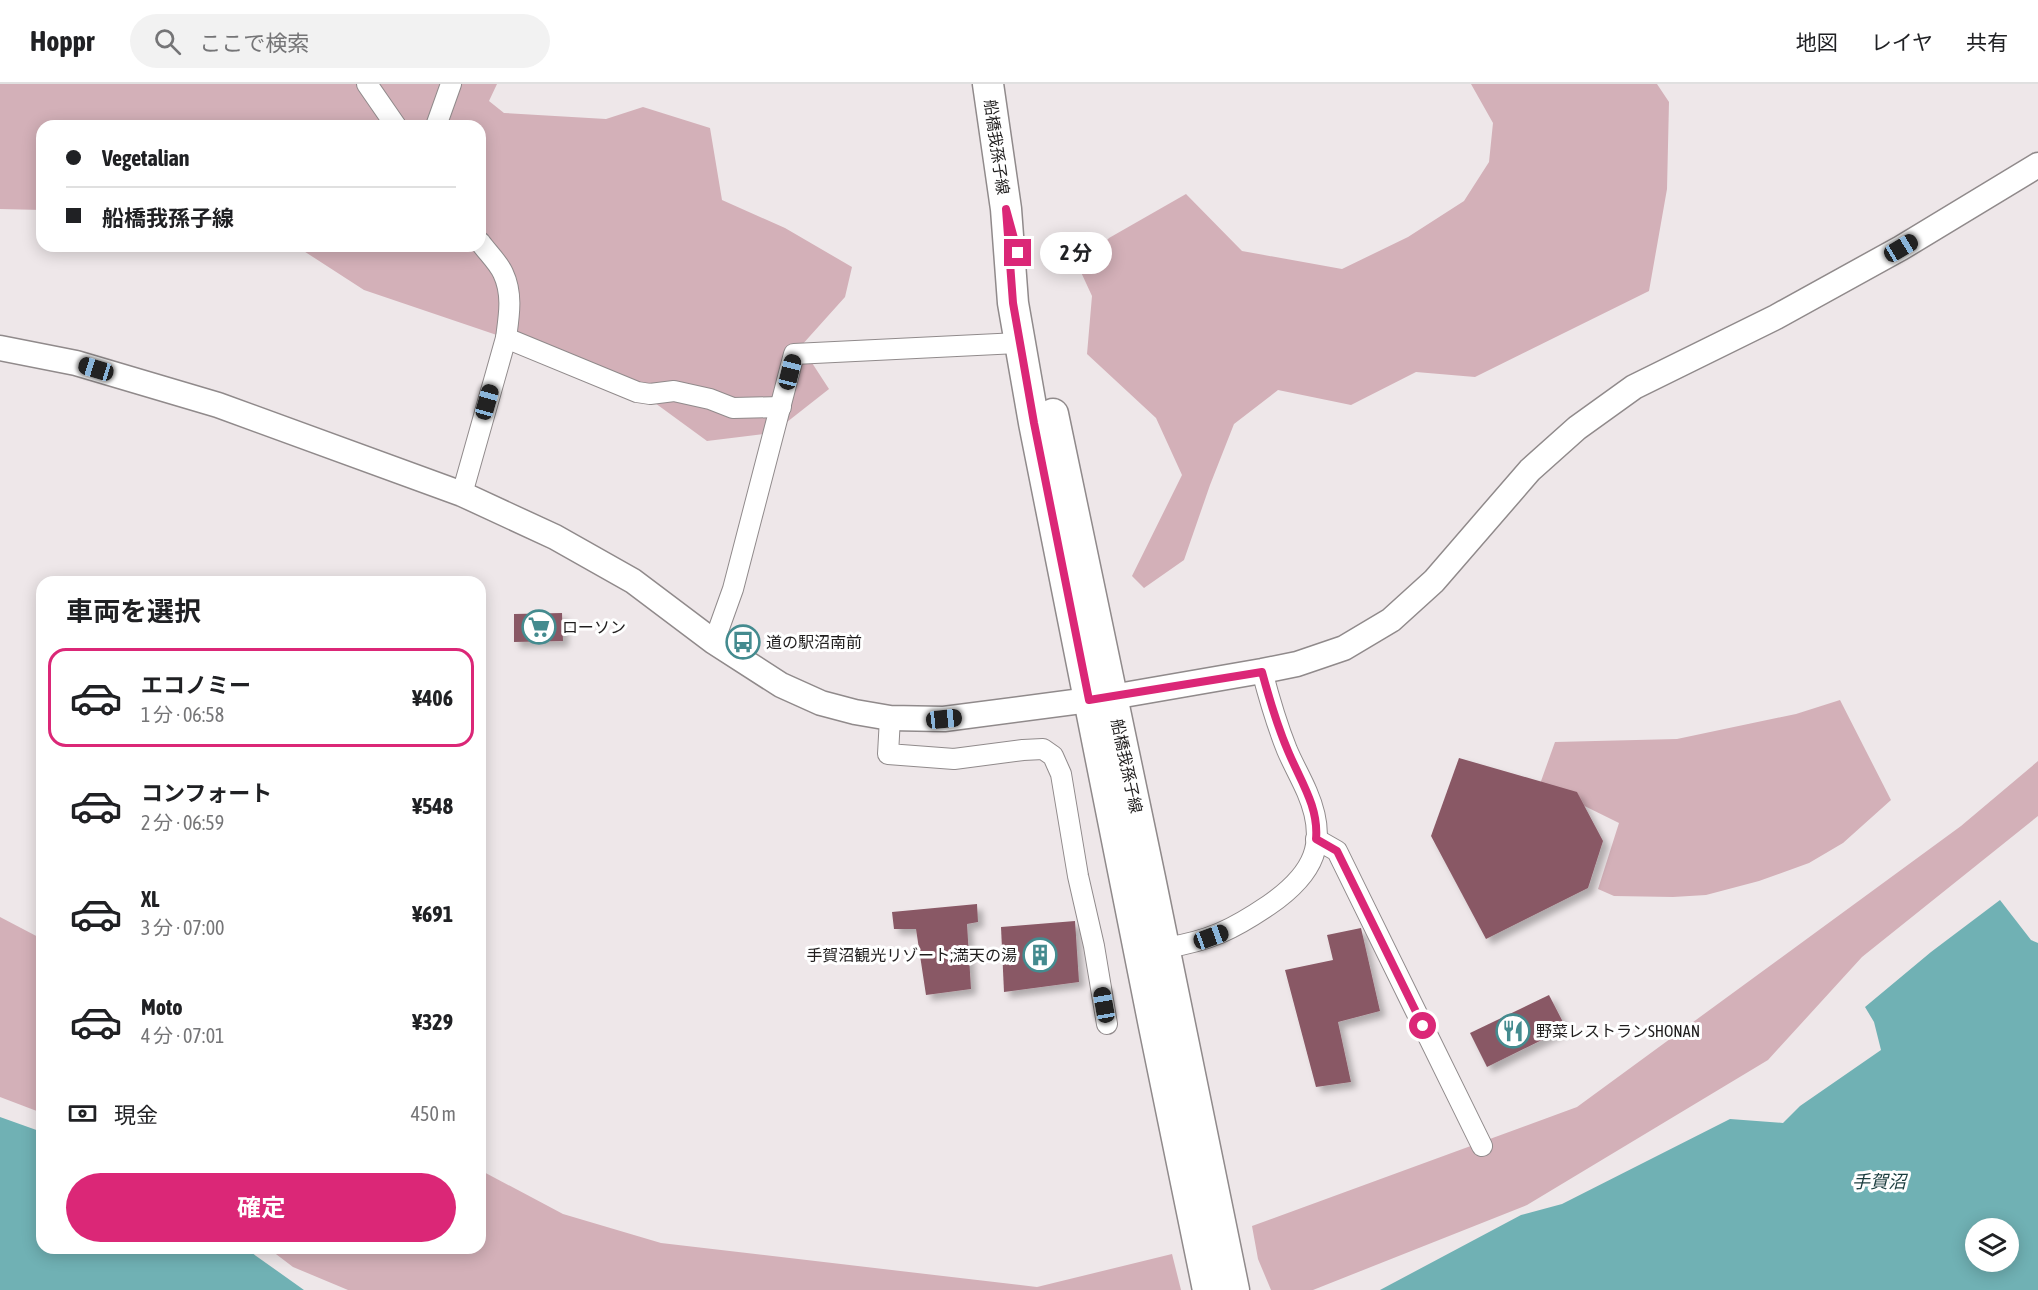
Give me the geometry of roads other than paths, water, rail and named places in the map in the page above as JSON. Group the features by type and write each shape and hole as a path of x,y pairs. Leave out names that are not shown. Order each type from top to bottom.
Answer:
{"main road":[{"name":"船橋我孫子線","path":"988,84 1006,209 1013,303 1036,434 1165,948 1166,1023 1234,1290"},
{"name":"船橋我孫子線","path":"1006,209 1029,298 1101,698 1166,1023 1208,1290"}],"street":[{"path":"367,84 392,120"},
{"path":"438,120 451,84"},
{"path":"0,348 76,363 218,405 462,494 555,537 633,581 714,642 781,685 821,703 855,712 890,718 944,719 1101,698 1262,672 1297,664 1344,648 1391,620 1434,581 1530,470 1577,428 1634,387 1776,317 1901,248 2038,165"},
{"path":"462,494 506,338 509,315 509,293 502,271 486,250"},
{"path":"506,338 637,392 650,394 674,391 710,399 733,408 781,407"},
{"path":"714,642 733,589 794,354 1020,343"},
{"path":"1165,948 1193,944 1228,931 1287,893 1307,871 1315,856 1317,824 1308,793 1288,751 1269,700 1262,672"},
{"path":"890,718 888,754 954,759 1023,750 1043,750 1053,756 1061,774 1107,1024"},
{"path":"1316,839 1337,851 1482,1146"}],"water":[{"name":"手賀沼","path":"2000,900 2031,940 2038,943 2038,1290 1380,1290 1521,1215 1562,1204 1730,1119 1783,1123 1800,1106 1881,1050 1874,1022 1865,1007 1931,952"},
{"path":"0,1117 36,1130 36,1254 253,1254 304,1290 0,1290"}],"place":[{"name":"ローソン","path":"539,627"},
{"name":"道の駅沼南前","path":"743,642"},
{"name":"手賀沼観光リゾート;満天の湯","path":"1040,955"},
{"name":"野菜レストランSHONAN","path":"1513,1031"}]}
